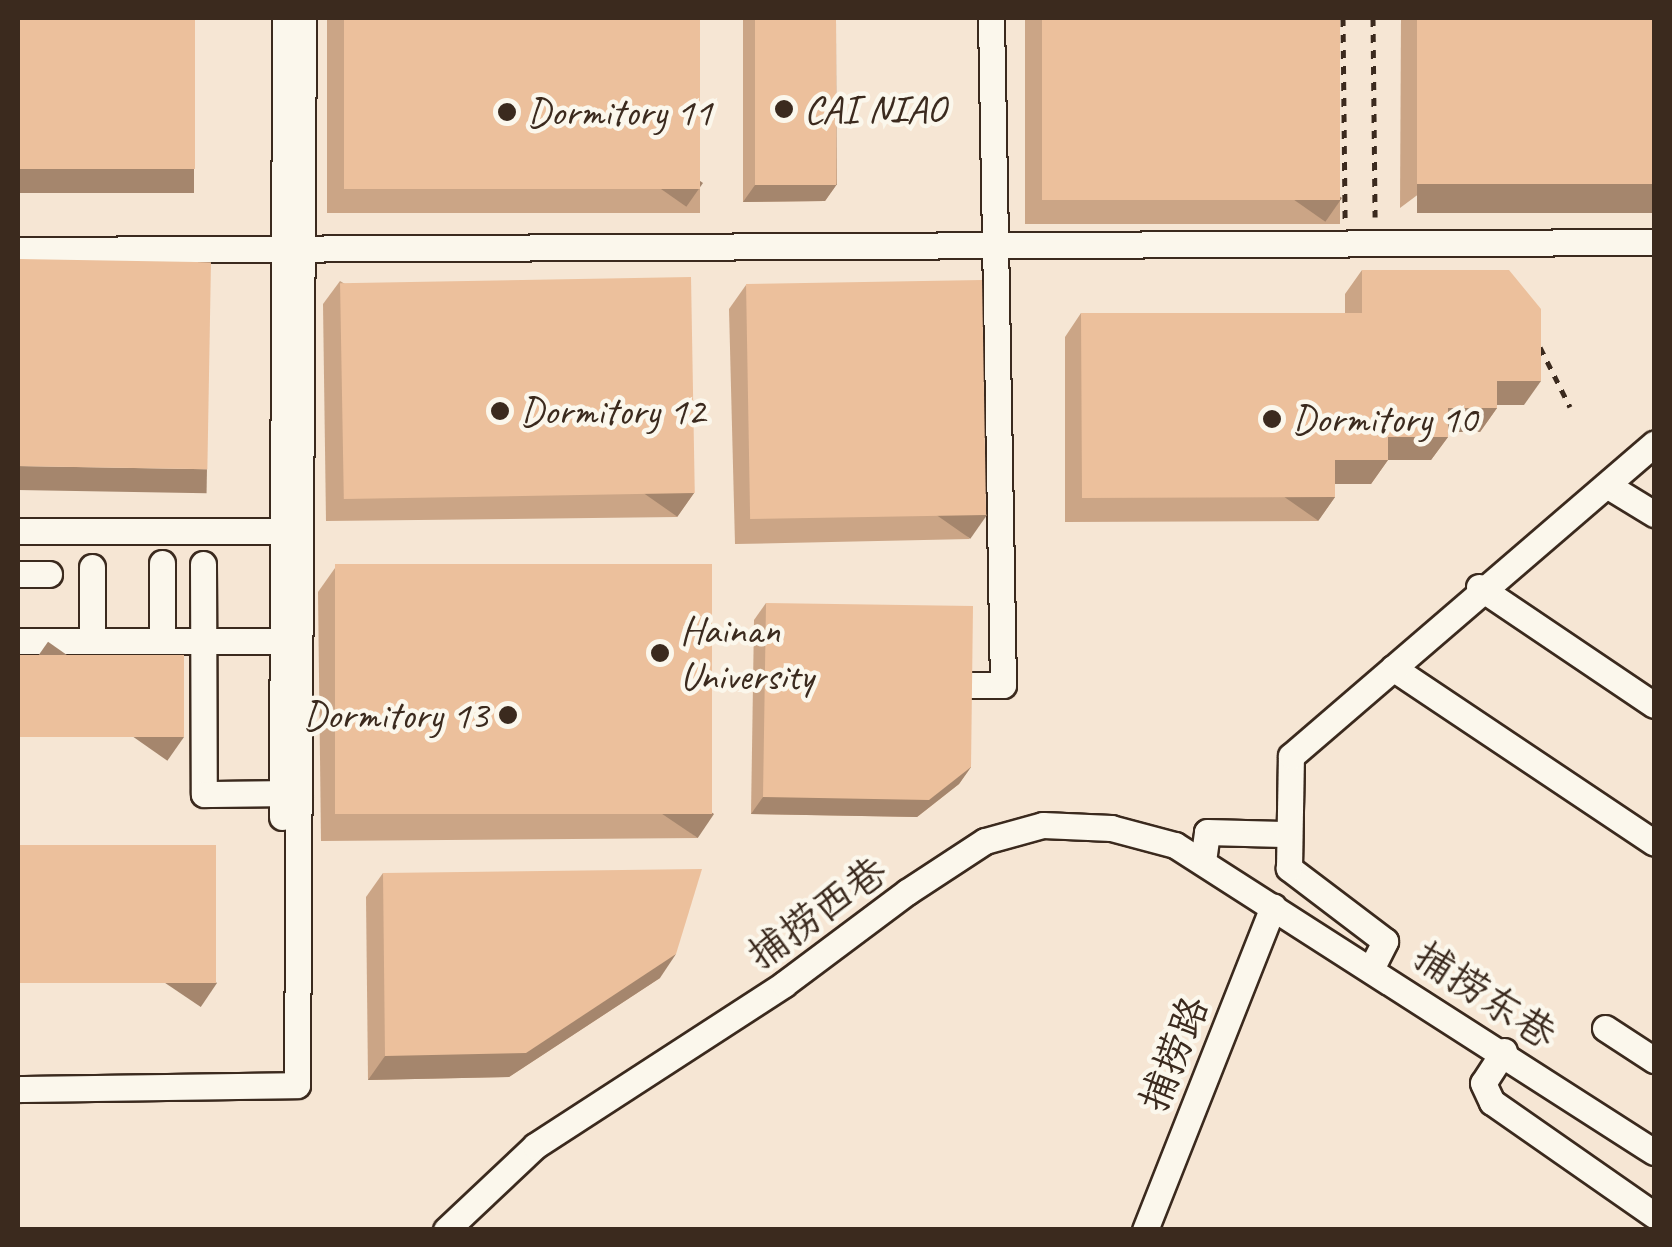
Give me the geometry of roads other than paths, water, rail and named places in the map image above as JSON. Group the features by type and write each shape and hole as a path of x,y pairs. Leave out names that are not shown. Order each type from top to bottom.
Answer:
{"street":[{"path":"285,18 293,240"},
{"path":"287,1077 293,240 302,18"},
{"path":"982,18 995,243"},
{"path":"961,686 997,686 991,18"},
{"path":"1376,238 1654,226"},
{"path":"18,236 995,243 1345,238 1654,242"},
{"path":"18,250 293,240"},
{"path":"1372,967 1385,942 1289,868 1283,834 1290,756 1393,668 1479,587 1610,487 1654,444"},
{"path":"1610,487 1654,514"},
{"path":"18,530 292,537"},
{"path":"18,544 292,537"},
{"path":"162,563 162,641"},
{"path":"203,564 204,794 290,793"},
{"path":"92,568 92,641"},
{"path":"18,574 49,574"},
{"path":"1479,587 1654,705"},
{"path":"18,641 291,641"},
{"path":"1393,668 1654,842"},
{"name":"捕捞西巷","path":"446,1230 535,1146 985,842 1075,824 1146,834 1203,861 1273,906"},
{"path":"1203,861 1207,832 1283,834"},
{"name":"捕捞东巷","path":"1273,906 1504,1051 1654,1152"},
{"name":"捕捞路","path":"1145,1230 1273,906"},
{"path":"1606,1028 1654,1060"},
{"path":"1504,1051 1483,1083 1492,1102 1654,1215"},
{"path":"18,1077 287,1077"},
{"path":"18,1090 287,1077"}],"place":[{"name":"CAI NIAO","path":"784,109"},
{"name":"Dormitory 11","path":"507,112"},
{"name":"Dormitory 12","path":"500,411"},
{"name":"Dormitory 10","path":"1272,419"},
{"name":"Hainan University","path":"660,653"},
{"name":"Dormitory 13","path":"508,715"}]}
